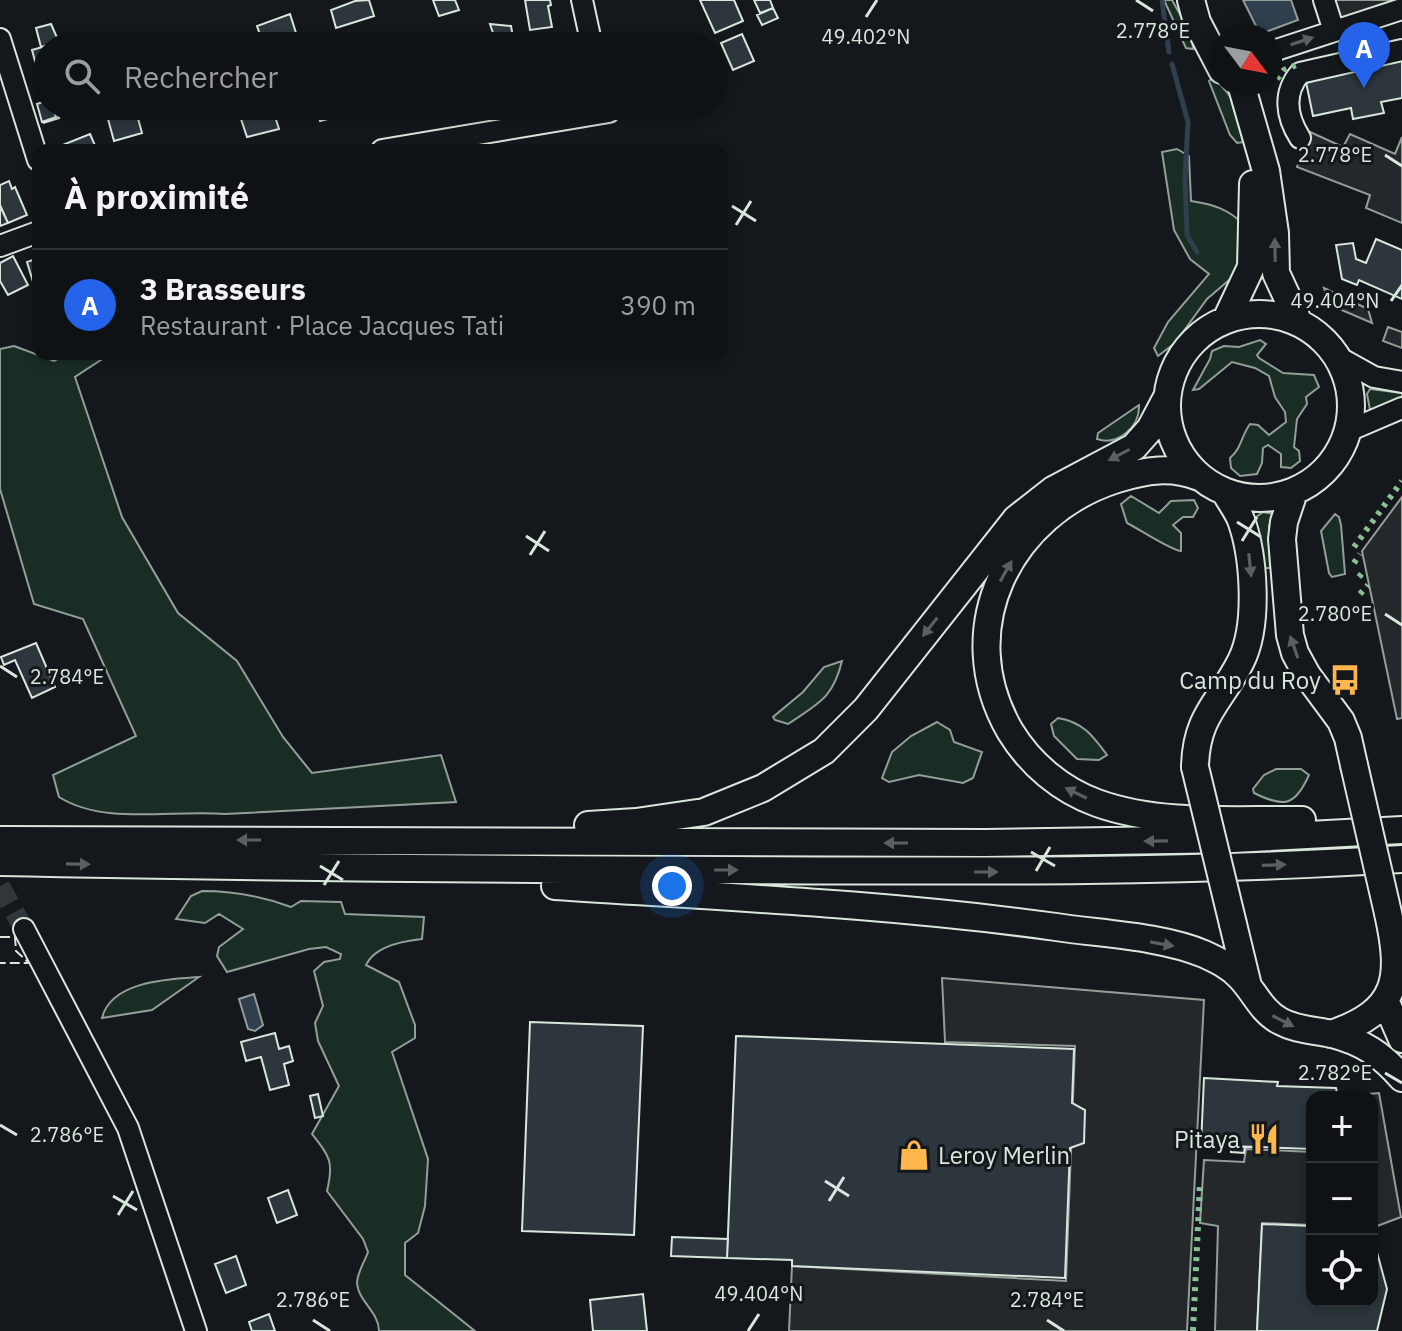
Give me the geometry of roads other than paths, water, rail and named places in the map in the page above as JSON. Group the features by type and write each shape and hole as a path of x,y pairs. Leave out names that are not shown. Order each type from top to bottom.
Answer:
{"main road":[{"path":"1193,3 1210,24"},
{"path":"1193,3 1197,22 1210,47"},
{"path":"1226,320 1251,267 1255,209 1247,137 1233,96"},
{"path":"1244,96 1266,171 1275,233 1276,273 1299,323"},
{"path":"327,840 636,822 704,812 763,788 824,751 866,709 1016,519 1053,490 1134,447 1150,429 1186,350 1204,333 1240,316 1270,315 1299,323 1321,338 1338,357 1350,393 1348,431 1334,461 1322,474 1294,492 1267,498 1225,492 1181,470 1144,471 1071,499 1041,522 1019,549 1001,579 990,608 985,641 987,671 1003,718 1018,744 1060,786 1094,803 1122,811 1190,819 1402,821"},
{"path":"1167,397 1168,422 1176,447 1199,477"},
{"path":"1225,492 1239,516 1247,543 1252,597 1249,636 1241,663 1200,726 1195,745 1195,767 1248,987"},
{"path":"1294,492 1282,539 1290,635 1295,653 1307,675 1341,721 1348,738 1396,949 1394,981 1402,1039"},
{"path":"0,840 985,843 1233,839 1402,830"},
{"path":"0,862 284,868 989,872 1144,870 1402,859"},
{"path":"284,868 753,899 999,919 1168,944 1199,952 1222,963 1248,987 1266,1010 1282,1022 1371,1048 1402,1078"},
{"path":"1331,1034 1363,1021 1394,981"}],"street":[{"path":"582,0 589,32"},
{"path":"1324,0 1334,31"},
{"path":"1282,48 1402,9"},
{"path":"0,39 33,144"},
{"path":"1300,138 1287,97 1290,84 1300,73 1402,50"},
{"path":"415,144 547,120"},
{"path":"0,246 32,234"},
{"path":"1338,357 1374,377 1402,382"},
{"path":"1348,431 1402,408"},
{"path":"24,929 128,1128 196,1331"}],"water":[{"path":"1243,0 1291,0 1298,20 1282,26 1255,24"},
{"path":"254,994 263,1025 255,1031 248,1029 239,999"}],"waterway":[{"path":"1162,0 1169,52"},
{"path":"1172,64 1188,122 1185,180 1187,235 1197,252"}],"tunnel":[{"path":"0,886 24,929"}],"place":[{"name":"3 Brasseurs","path":"1364,88"},
{"name":"Camp du Roy","path":"1345,680"},
{"name":"Pitaya","path":"1264,1139"},
{"name":"Leroy Merlin","path":"914,1155"}]}
